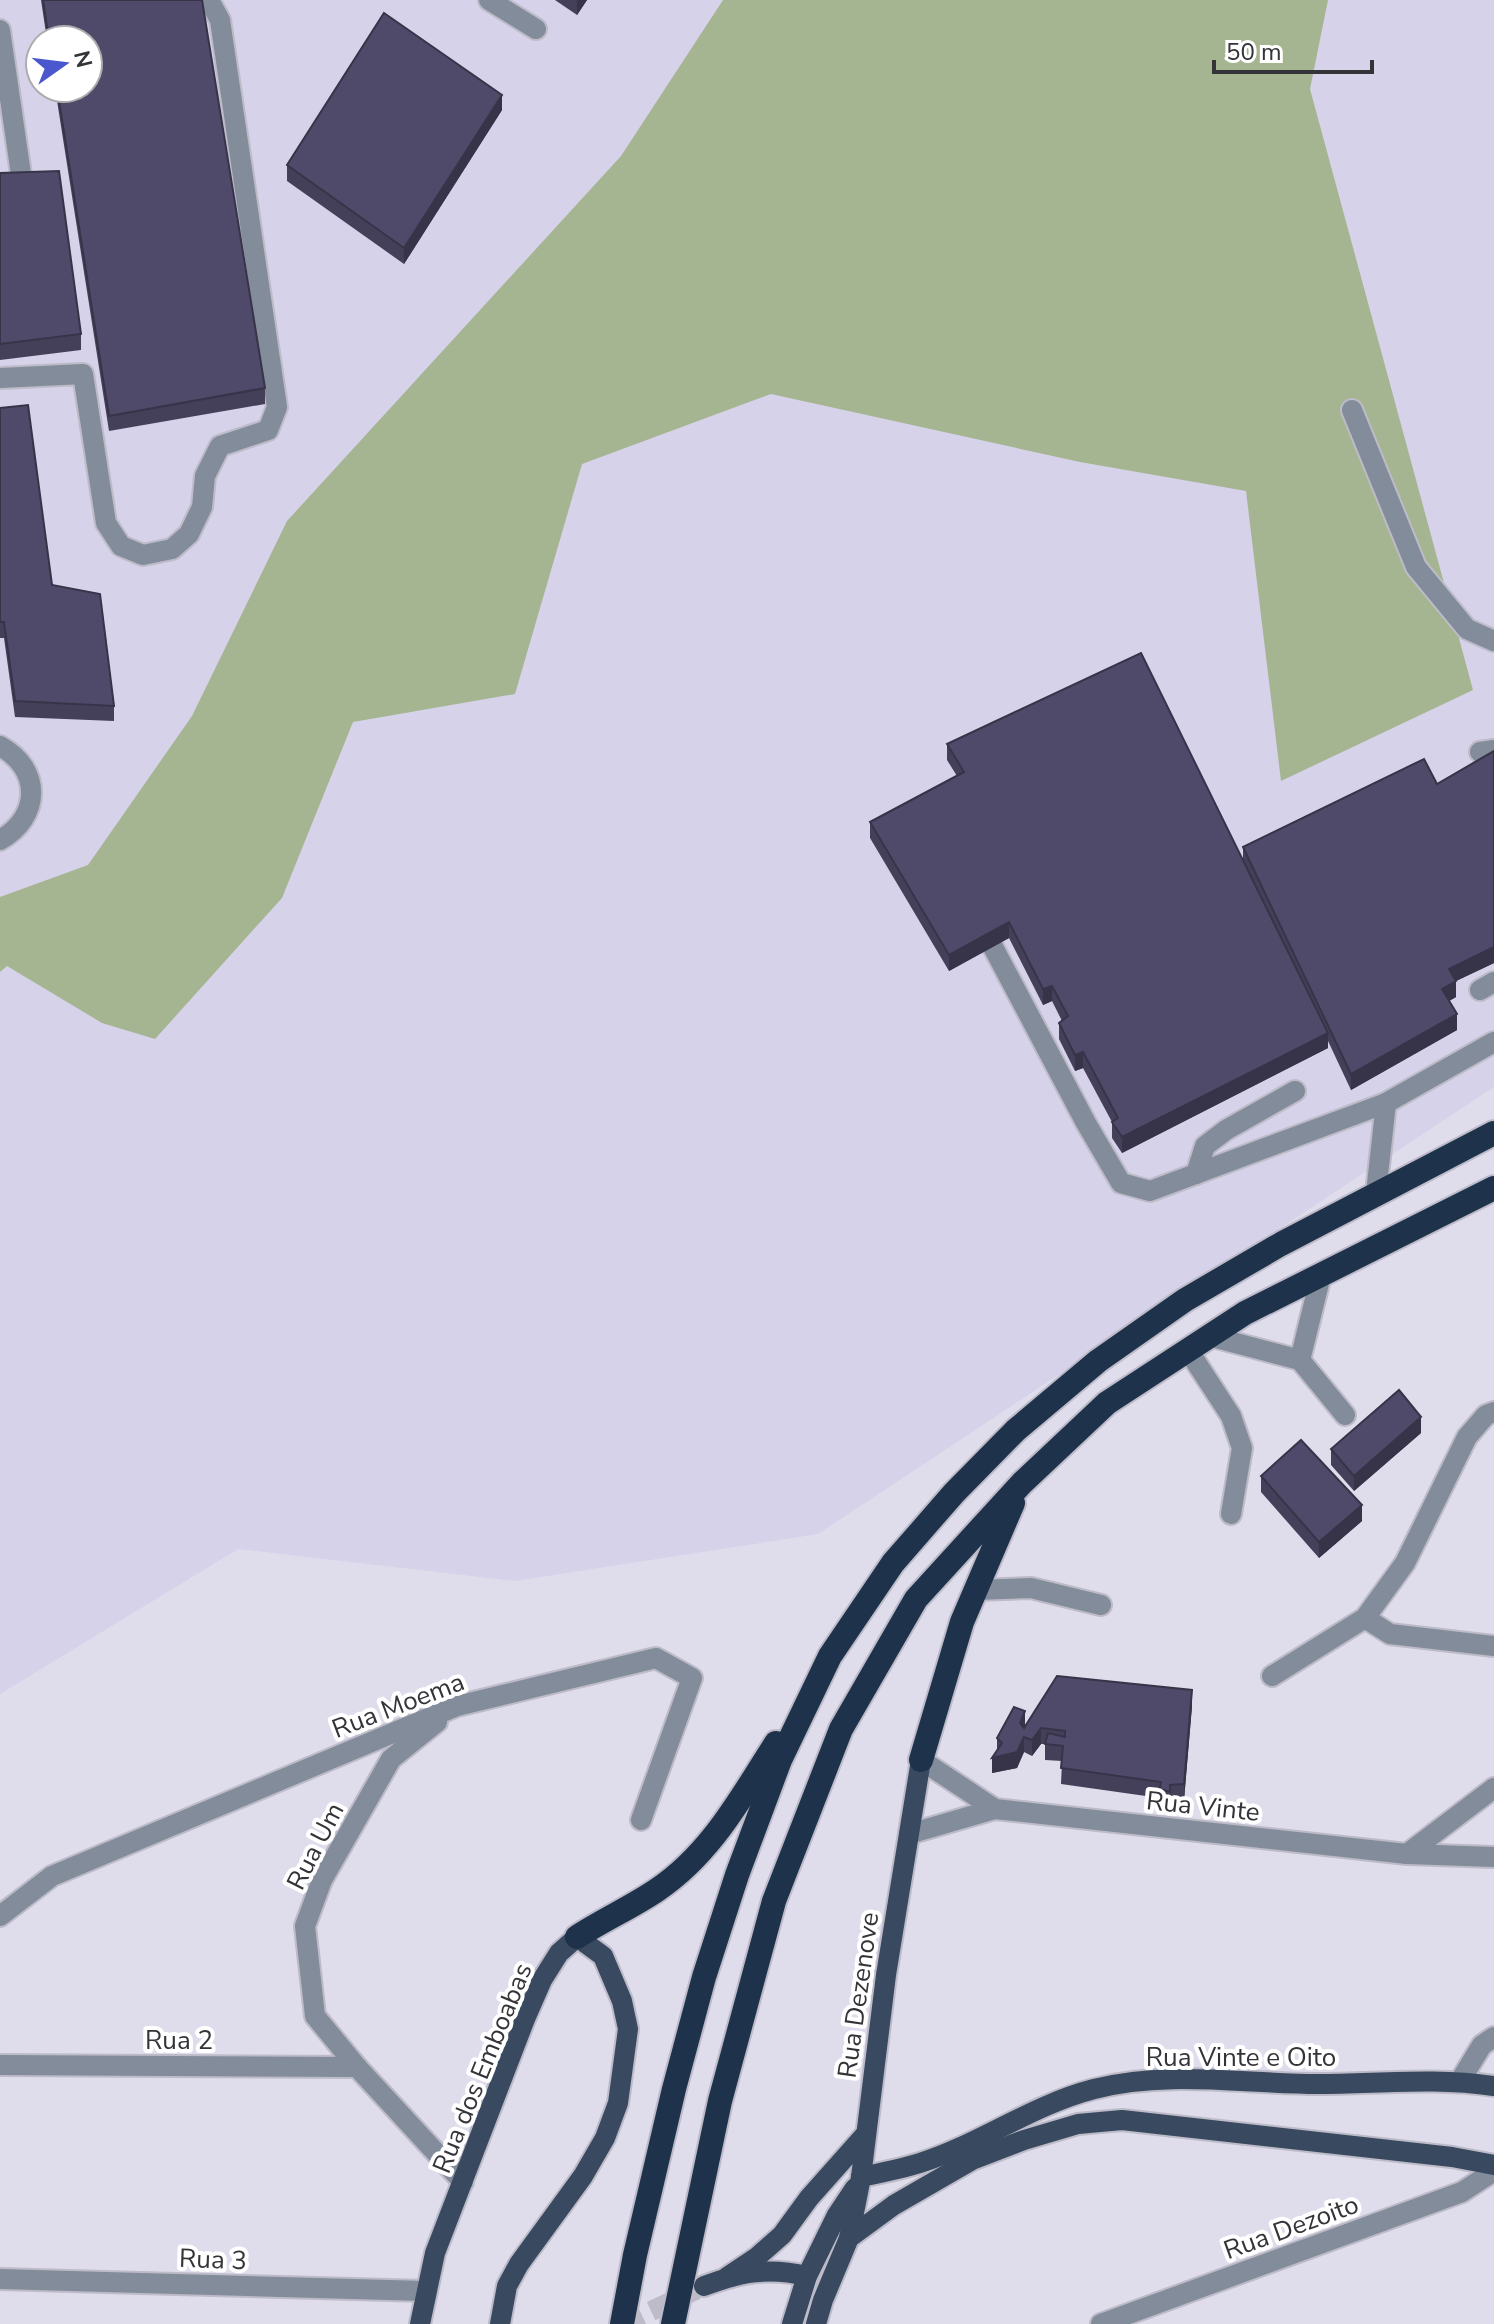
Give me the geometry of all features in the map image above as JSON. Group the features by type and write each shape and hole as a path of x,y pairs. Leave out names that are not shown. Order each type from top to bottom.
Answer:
{"highway":[{"path":"577,1937 658,1890 718,1833 893,1563 954,1493 1028,1420 1098,1361 1185,1300 1281,1244 1494,1133"},
{"path":"673,2324 720,2101 774,1901 841,1729 916,1599 1022,1483 1107,1403 1245,1313 1491,1194"},
{"path":"921,1760 962,1622 1022,1483"},
{"path":"622,2324 674,2089 704,1977 737,1875 780,1760 830,1656"}],"main road":[{"name":"Rua Dezenove","path":"816,2324 849,2238 861,2177 886,1975 921,1760"},
{"name":"Rua dos Emboabas","path":"420,2324 435,2253 542,1980 559,1953 577,1937"},
{"path":"500,2324 507,2286 519,2264 583,2176 605,2138 618,2103 628,2029 622,2001 603,1956 577,1937"},
{"name":"Rua Vinte e Oito","path":"861,2177 921,2163 1049,2104 1095,2089 1179,2080 1241,2079 1316,2084 1460,2081 1494,2086"},
{"path":"849,2238 894,2205 972,2160 1078,2124 1122,2120 1452,2157 1494,2165"},
{"path":"704,2286 727,2277 782,2235 809,2198 865,2135"},
{"path":"792,2324 807,2276 837,2215 861,2177"},
{"path":"727,2277 778,2270 807,2276"}],"street":[{"path":"0,378 83,374 106,523 121,546 143,555 172,549 189,534 202,507 205,476 220,446 268,430 277,407 220,20 209,0"},
{"path":"489,0 536,29"},
{"path":"0,30 23,188"},
{"path":"53,353 57,374"},
{"path":"1352,410 1416,567 1467,629 1494,641"},
{"path":"0,746 16,756 26,769 31,785 31,802 25,818 15,831 0,840"},
{"path":"993,947 1121,1183 1150,1191 1386,1103 1492,1044"},
{"path":"1196,1174 1205,1146 1226,1130 1295,1091"},
{"path":"1376,1193 1386,1103"},
{"path":"1300,1360 1321,1275"},
{"path":"1209,1336 1300,1360 1345,1415"},
{"path":"1188,1350 1231,1416 1242,1448 1231,1514"},
{"path":"1272,1676 1365,1618 1405,1563 1467,1437 1486,1415 1494,1412"},
{"path":"976,1590 1031,1588 1101,1605"},
{"path":"1365,1618 1390,1634 1494,1646"},
{"name":"Rua Moema","path":"0,1916 52,1876 457,1706 656,1658 692,1678 641,1820"},
{"name":"Rua Um","path":"457,1706 391,1759 322,1880 305,1926 315,2016 357,2067 463,2182"},
{"name":"Rua Vinte","path":"921,1760 995,1809 1407,1854 1494,1857"},
{"path":"1407,1854 1494,1788"},
{"path":"909,1834 995,1809"},
{"path":"1460,2081 1482,2045 1494,2037"},
{"name":"Rua 2","path":"0,2065 357,2067"},
{"name":"Rua Dezoito","path":"1101,2324 1462,2192 1494,2171"},
{"name":"Rua 3","path":"0,2279 425,2291"}],"shaded area":[{"path":"0,0 1494,0 1494,1087 818,1534 515,1581 238,1549 0,1694"}],"green space":[{"path":"723,0 1328,0 1310,89 1473,690 1281,781 1246,491 1080,462 771,394 582,464 515,694 353,722 282,898 155,1039 102,1023 7,966 0,972 0,897 88,865 192,716 287,521 621,156"}],"building":[{"path":"43,0 202,0 265,388 109,416 60,104 104,104 104,24 47,24"},
{"path":"384,13 502,95 404,248 287,165"},
{"path":"59,171 81,334 0,344 0,173"},
{"path":"28,405 52,585 100,594 114,706 15,701 4,622 0,622 0,408"},
{"path":"1141,653 1328,1033 1122,1137 1112,1122 1118,1118 1083,1052 1075,1055 1059,1023 1068,1016 1052,986 1043,989 1009,922 949,955 870,822 964,772 947,744"},
{"path":"1494,751 1494,947 1449,969 1456,981 1442,989 1457,1014 1351,1074 1243,847 1424,759 1437,784"},
{"path":"1399,1390 1421,1417 1354,1476 1331,1449"},
{"path":"1301,1440 1362,1505 1319,1542 1261,1476"},
{"path":"1057,1676 1192,1690 1184,1784 1170,1785 1170,1792 1160,1789 1161,1782 1061,1768 1063,1746 1045,1744 1048,1733 1065,1737 1065,1731 1041,1728 1032,1740 1024,1737 1017,1752 992,1758 1002,1743 997,1738 1014,1707 1025,1711 1020,1723 1024,1728"}],"tunnel":[{"path":"624,2324 704,2286"}]}
